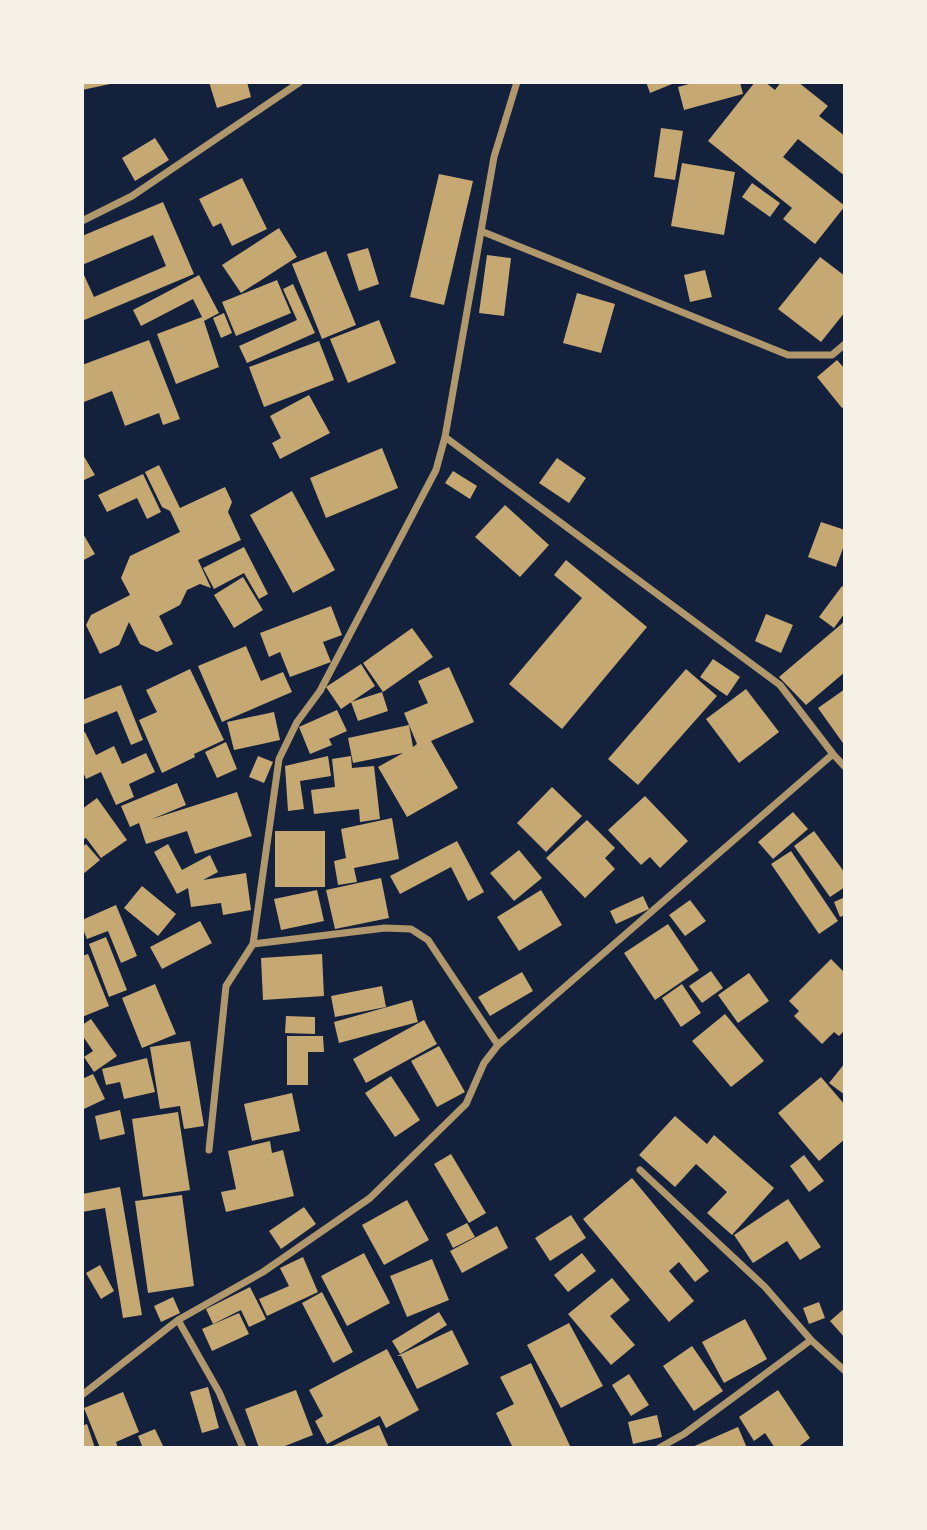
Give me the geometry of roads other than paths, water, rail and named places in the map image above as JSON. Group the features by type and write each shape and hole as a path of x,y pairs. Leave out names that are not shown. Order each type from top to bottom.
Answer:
{"street":[{"path":"82,221 132,196 300,82"},
{"path":"209,1150 226,986 253,944 279,759 297,722 320,691 436,470 445,437 494,157 517,82"},
{"path":"481,231 788,355 832,355 845,344"},
{"path":"445,437 780,685 832,754 845,767"},
{"path":"82,1395 178,1320 263,1272 370,1198 466,1104 484,1063 498,1045 832,754"},
{"path":"253,944 385,928 411,929 428,940 498,1045"},
{"path":"639,1170 765,1287 811,1340 845,1371"},
{"path":"178,1320 219,1392 243,1448"},
{"path":"659,1448 684,1434 811,1340"}]}
